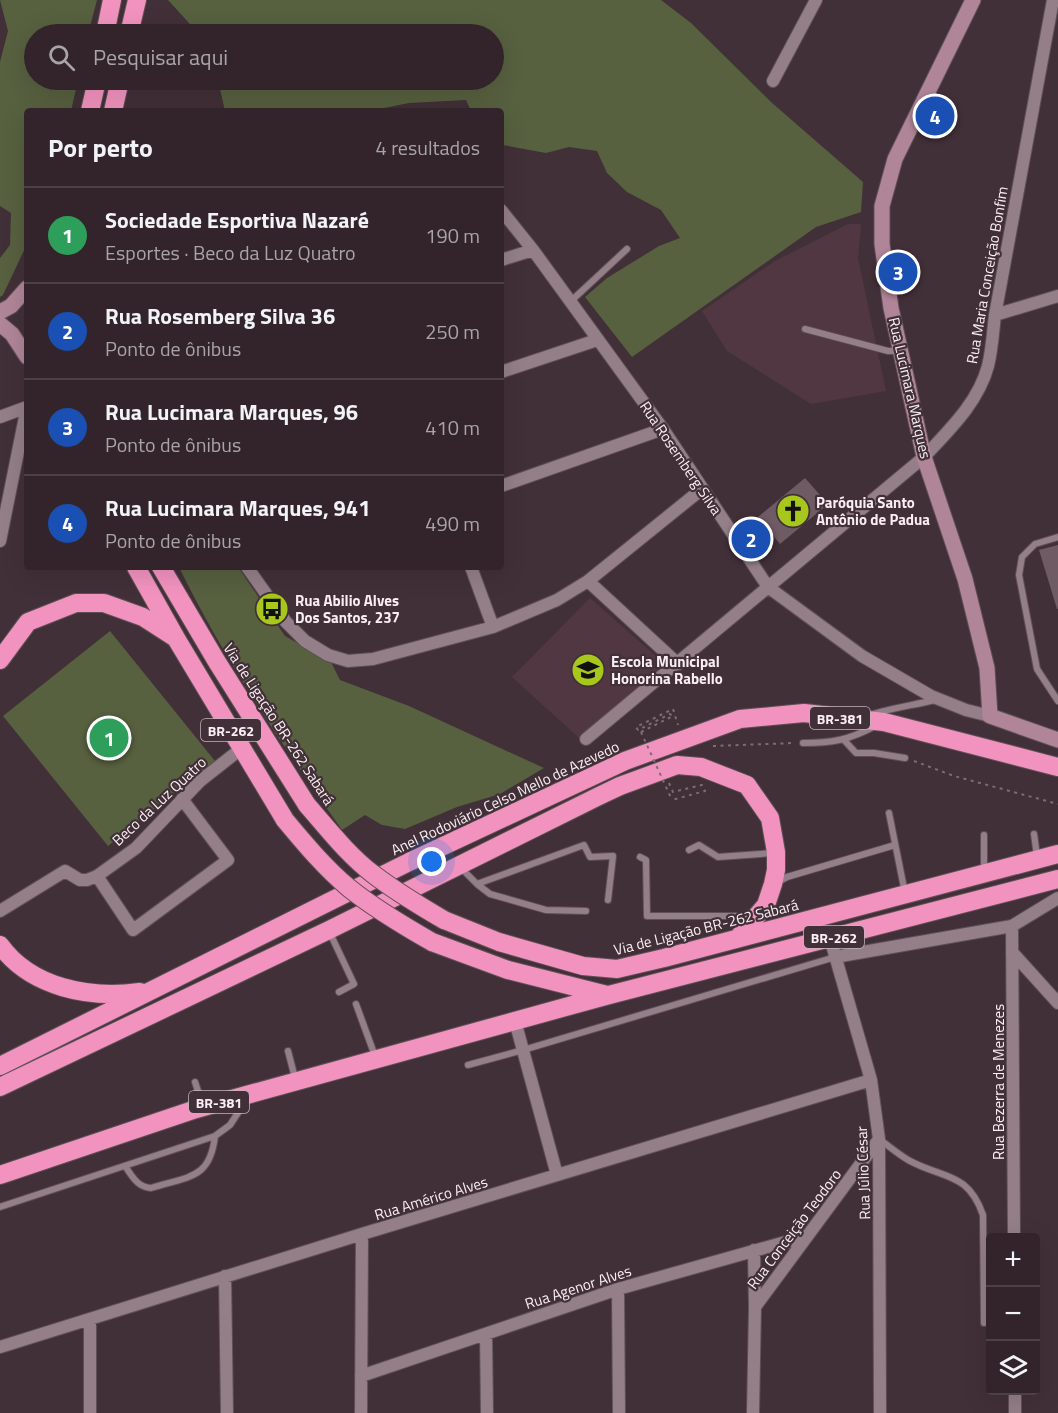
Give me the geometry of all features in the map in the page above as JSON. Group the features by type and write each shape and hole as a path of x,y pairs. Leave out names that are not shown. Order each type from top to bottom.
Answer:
{"highway":[{"path":"107,24 112,0"},
{"path":"131,24 136,0"},
{"path":"91,108 94,90"},
{"path":"114,108 118,90"},
{"name":"BR-262","path":"138,570 285,820 317,857 350,888 393,920 432,942 508,970 609,995 1058,879"},
{"name":"Via de Ligação BR-262 Sabará","path":"165,572 217,662 307,805 338,841 371,873 408,899 444,920 499,942 583,966 617,969 1058,854"},
{"path":"0,660 28,622 76,603 104,603 143,617 177,640"},
{"name":"Anel Rodoviário Celso Mello de Azevedo","path":"0,1066 410,862 625,761 740,719 804,713 884,722 1058,767"},
{"path":"0,1087 329,930 599,796 677,765 702,767 747,785 770,818 776,852 773,884 766,904 737,939"},
{"path":"0,945 7,955 45,982 79,992 119,995 154,990"},
{"name":"BR-381","path":"0,1175 204,1107 609,995"}],"street":[{"path":"773,81 816,0"},
{"name":"Rua Lucimara Marques","path":"973,0 895,159 882,206 882,244 891,308 924,457 970,598 987,668 990,716"},
{"name":"Rua Maria Conceição Bonfim","path":"586,739 924,457 960,418 976,393 988,366 995,315 1053,0"},
{"name":"Rua Rosemberg Silva","path":"504,214 663,429 768,587 862,656 939,699 1058,740"},
{"path":"504,259 533,250"},
{"path":"0,312 11,306 24,291"},
{"path":"995,315 1058,296"},
{"path":"0,324 12,334 24,352"},
{"path":"504,371 597,340"},
{"path":"0,417 24,408"},
{"path":"504,485 663,429"},
{"path":"0,541 24,436"},
{"path":"249,570 286,622 305,641 328,655 348,661 373,659 493,627 557,600 588,581 702,489"},
{"path":"472,570 493,627"},
{"path":"588,581 678,664"},
{"name":"Beco da Luz Quatro","path":"97,876 136,848 182,799 242,748"},
{"path":"0,911 65,871 80,880 97,876 133,930 228,860 182,799"},
{"path":"835,957 1012,926 1058,898"},
{"name":"Rua Bezerra de Menezes","path":"1012,926 1014,1233"},
{"name":"Rua Júlio César","path":"830,938 871,1080 879,1139 880,1413"},
{"path":"1012,952 1058,1003"},
{"path":"515,1021 557,1175"},
{"name":"Rua Américo Alves","path":"0,1347 362,1234 871,1080"},
{"name":"Rua Conceição Teodoro","path":"754,1307 879,1139"},
{"path":"361,1413 362,1234"},
{"name":"Rua Agenor Alves","path":"361,1376 618,1289 807,1236"},
{"name":"Rua Conceição Teodoro","path":"753,1413 754,1251"},
{"path":"225,1276 227,1413"},
{"path":"618,1289 619,1413"},
{"path":"90,1319 90,1413"},
{"path":"486,1334 487,1413"},
{"path":"1015,1395 1015,1413"}],"lane":[{"path":"570,302 627,249"},
{"path":"805,328 888,351 901,351"},
{"path":"1058,537 1035,544 1022,557 1019,575 1037,669 1058,701"},
{"path":"856,719 896,707 912,706 939,699"},
{"path":"803,743 831,743 844,740 884,722"},
{"path":"844,740 856,753 874,753 905,758"},
{"path":"889,813 906,894"},
{"path":"1034,834 1037,860"},
{"path":"984,835 985,873"},
{"path":"477,884 584,845 590,858 613,856 608,900"},
{"path":"689,850 699,845 718,857 776,852"},
{"path":"773,884 787,877 895,845"},
{"path":"640,857 646,860 647,916 758,916"},
{"path":"459,866 490,894 546,910 586,910"},
{"path":"329,930 354,984 339,992"},
{"path":"468,1065 835,957"},
{"path":"356,1004 376,1060"},
{"path":"288,1051 296,1082"},
{"path":"195,1082 204,1107"},
{"path":"0,1206 215,1136 230,1125 250,1094"},
{"path":"124,1166 139,1185 151,1188 161,1185 200,1172 208,1164 213,1154 215,1136"},
{"path":"879,1139 911,1161 966,1185 978,1198 983,1215 984,1323"}],"path":[{"path":"663,770 673,792 702,785 705,791 672,800 641,732 673,716 670,714 638,730 636,727 673,709 683,740"},
{"path":"706,746 803,743"},
{"path":"905,758 954,776 1058,804"}],"shaded area":[{"path":"848,224 861,224 858,258 886,391 811,404 727,351 702,311 775,261"},
{"name":"Escola Municipal Honorina Rabello","path":"590,598 665,664 579,738 512,677"}],"green space":[{"path":"0,0 97,0 91,24 24,24 24,90 76,90 72,108 24,108 24,250 0,297 0,258 10,245 11,213 0,206 0,62 8,31"},
{"path":"168,0 661,0 691,23 771,102 863,182 861,212 816,227 632,357 585,297 607,278 659,246 680,238 661,210 627,192 607,173 597,151 569,147 546,153 504,145 504,108 470,108 466,100 409,103 384,108 224,108 220,90 504,90 504,24 190,24"},
{"path":"181,570 240,570 285,636 331,662 340,680 409,706 544,768 500,794 457,807 405,829 382,825 365,815 342,830 276,734 215,636"},
{"path":"110,631 215,761 108,846 3,716"}],"building":[{"name":"Paróquia Santo Antônio de Padua","path":"805,478 828,504 780,544 758,517"},
{"path":"1058,545 1058,609 1057,609 1039,550"}],"place":[{"name":"Rua Lucimara Marques, 941","path":"935,116"},
{"name":"Rua Lucimara Marques, 96","path":"898,272"},
{"name":"Paróquia Santo Antônio de Padua","path":"793,511"},
{"name":"Rua Rosemberg Silva 36","path":"751,539"},
{"name":"Rua Abilio Alves Dos Santos, 237","path":"272,609"},
{"name":"Escola Municipal Honorina Rabello","path":"588,670"},
{"name":"Sociedade Esportiva Nazaré","path":"109,738"}]}
